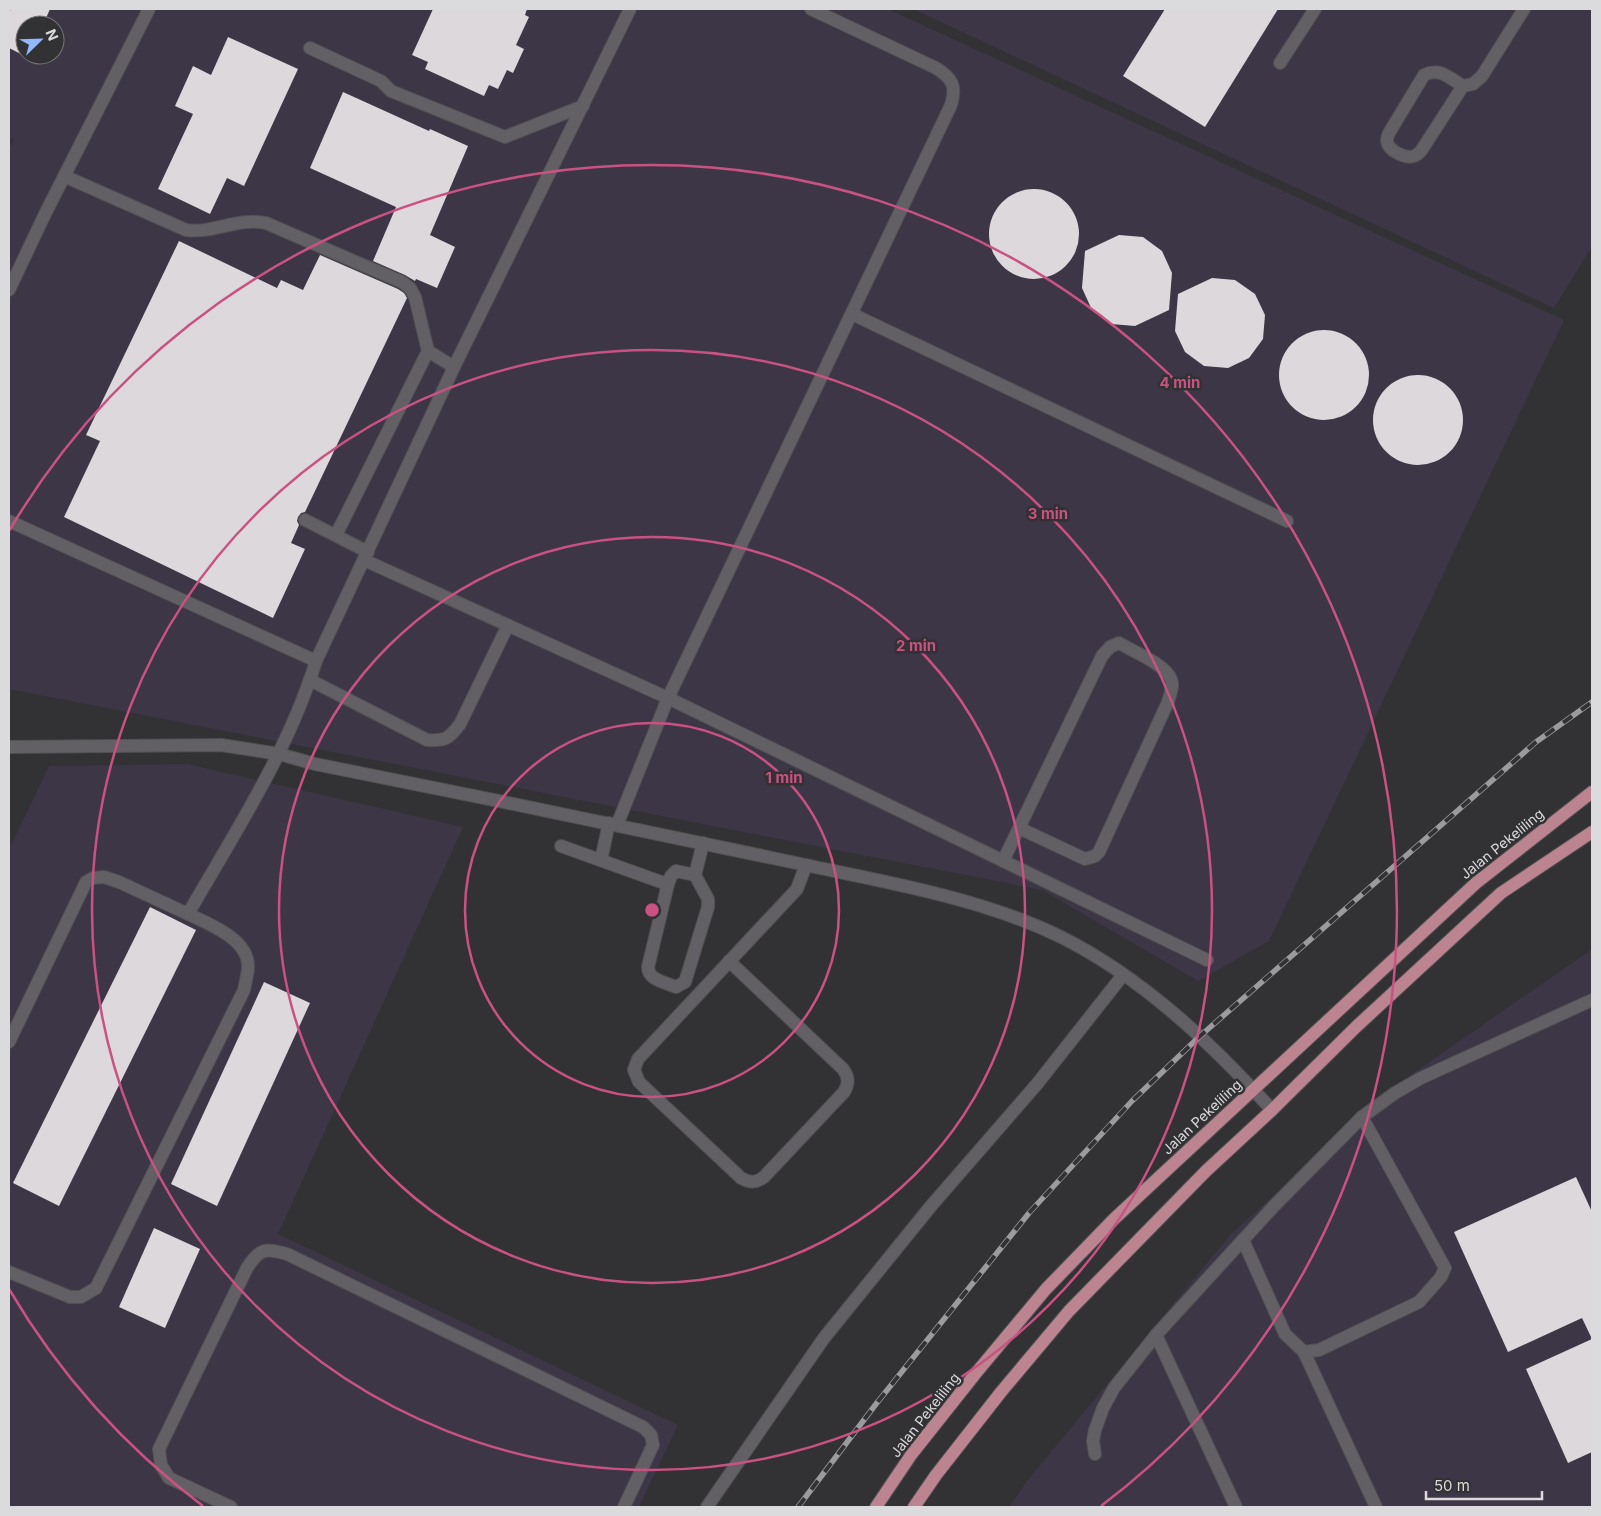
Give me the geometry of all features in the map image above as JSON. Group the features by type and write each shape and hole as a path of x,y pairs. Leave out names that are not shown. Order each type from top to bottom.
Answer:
{"main road":[{"name":"Jalan Pekeliling","path":"876,1507 911,1455 1046,1289 1114,1219 1476,883 1527,841 1592,792"},
{"path":"914,1507 936,1475 989,1407 1068,1311 1206,1171 1272,1110 1357,1026 1501,893 1592,832"}],"street":[{"path":"188,914 279,754 316,661 454,366 630,9"},
{"path":"601,860 613,824 668,698 951,105 954,88 951,80 945,74 811,9"},
{"path":"1280,63 1315,9"},
{"path":"1463,86 1421,151 1414,156 1406,156 1389,147 1387,141 1389,132 1424,75 1431,72 1440,72 1463,86 1473,84 1482,76 1524,9"},
{"path":"9,290 144,11"},
{"path":"310,48 381,81 391,91 505,137 583,106"},
{"path":"64,176 186,230 204,230 254,220 266,223 402,282 410,288 415,297 428,350 336,535"},
{"path":"852,314 1287,521"},
{"path":"428,350 454,366"},
{"path":"305,520 336,535 366,556 508,625 668,698 1208,960"},
{"path":"9,521 316,661"},
{"path":"310,680 427,740 440,740 451,736 460,724 508,625"},
{"path":"1004,861 1019,828 1102,656 1110,647 1119,643 1162,668 1171,678 1172,683 1168,702 1099,852 1095,856 1085,859 1019,828"},
{"path":"9,747 221,745 279,754 316,764 613,824 926,891 982,907 1034,925 1064,938 1123,975 1177,1016 1254,1090 1272,1110"},
{"path":"694,875 676,871 671,876 648,967 651,977 676,987 685,982 708,907 708,899 694,875 703,843"},
{"path":"561,846 668,884"},
{"path":"729,962 843,1069 848,1080 844,1092 804,1135 764,1177 753,1182 741,1178 646,1088 636,1076 634,1070 638,1059 797,889 806,865"},
{"path":"9,1042 86,882 93,878 104,877 119,882 188,914 225,933 237,942 246,955 248,966 244,990 96,1288 81,1297 70,1297 9,1272"},
{"path":"707,1507 824,1338 931,1206 1037,1084 1123,975"},
{"path":"1095,1454 1093,1441 1095,1430 1103,1408 1114,1388 1156,1335 1274,1206 1362,1117 1395,1093 1421,1078 1592,1000"},
{"path":"1304,1352 1319,1350 1418,1302 1441,1277 1445,1268 1362,1117"},
{"path":"1243,1240 1286,1334 1304,1352 1376,1507"},
{"path":"231,1507 206,1502 169,1478 160,1465 159,1449 247,1268 256,1255 269,1249 287,1254 642,1427 651,1435 653,1445 624,1507"},
{"path":"1156,1335 1236,1507"}],"shaded area":[{"path":"9,9 888,9 1564,320 1269,941 1198,981 1042,890 9,689 9,149 13,140 9,137"},
{"path":"913,9 1592,9 1592,247 1554,308"},
{"path":"187,764 463,827 278,1234 678,1425 639,1507 9,1507 9,850 49,766"},
{"path":"1592,949 1592,1507 1009,1507 1027,1481 1231,1234 1399,1083"}],"building":[{"path":"11,9 50,9 47,15 15,15 15,51 9,48 9,13"},
{"path":"433,9 527,9 525,15 529,17 516,45 524,49 513,73 507,70 498,89 489,85 484,96 425,69 428,62 412,55"},
{"path":"1165,9 1278,9 1205,127 1123,76"},
{"path":"228,37 298,69 244,186 227,178 210,214 158,189 193,114 175,106 193,66 211,75"},
{"path":"343,92 429,131 430,129 468,146 430,235 455,247 437,288 416,279 415,281 373,261 396,207 310,168"},
{"path":"1034,189 1051,193 1066,202 1075,217 1079,234 1075,251 1066,266 1051,275 1034,279 1017,275 1002,266 993,251 989,234 993,217 1002,202 1017,193"},
{"path":"1119,235 1143,237 1162,251 1172,273 1169,310 1135,326 1111,324 1092,310 1082,288 1085,251"},
{"path":"179,241 277,288 281,280 303,290 320,255 398,289 407,298 305,512 301,513 298,517 299,525 291,543 305,549 273,618 64,517 100,441 86,435"},
{"path":"1212,278 1235,280 1255,294 1265,315 1263,339 1249,358 1228,368 1204,366 1185,352 1175,331 1178,294"},
{"path":"1324,330 1341,334 1356,343 1365,358 1369,375 1365,392 1356,407 1341,416 1324,420 1307,416 1292,407 1283,392 1279,375 1283,358 1292,343 1307,334"},
{"path":"1418,375 1435,379 1450,388 1459,403 1463,420 1459,437 1450,452 1435,461 1418,465 1401,461 1386,452 1377,437 1373,420 1377,403 1386,388 1401,379"},
{"path":"150,907 196,930 59,1206 13,1183"},
{"path":"264,982 310,1003 217,1206 171,1184"},
{"path":"1576,1177 1592,1212 1592,1339 1582,1318 1508,1352 1454,1232"},
{"path":"154,1228 200,1249 165,1328 119,1307"},
{"path":"1592,1339 1592,1452 1568,1463 1526,1369"}],"railway":[{"path":"798,1507 876,1404 1029,1213 1132,1101 1199,1037 1536,742 1592,702"}]}
